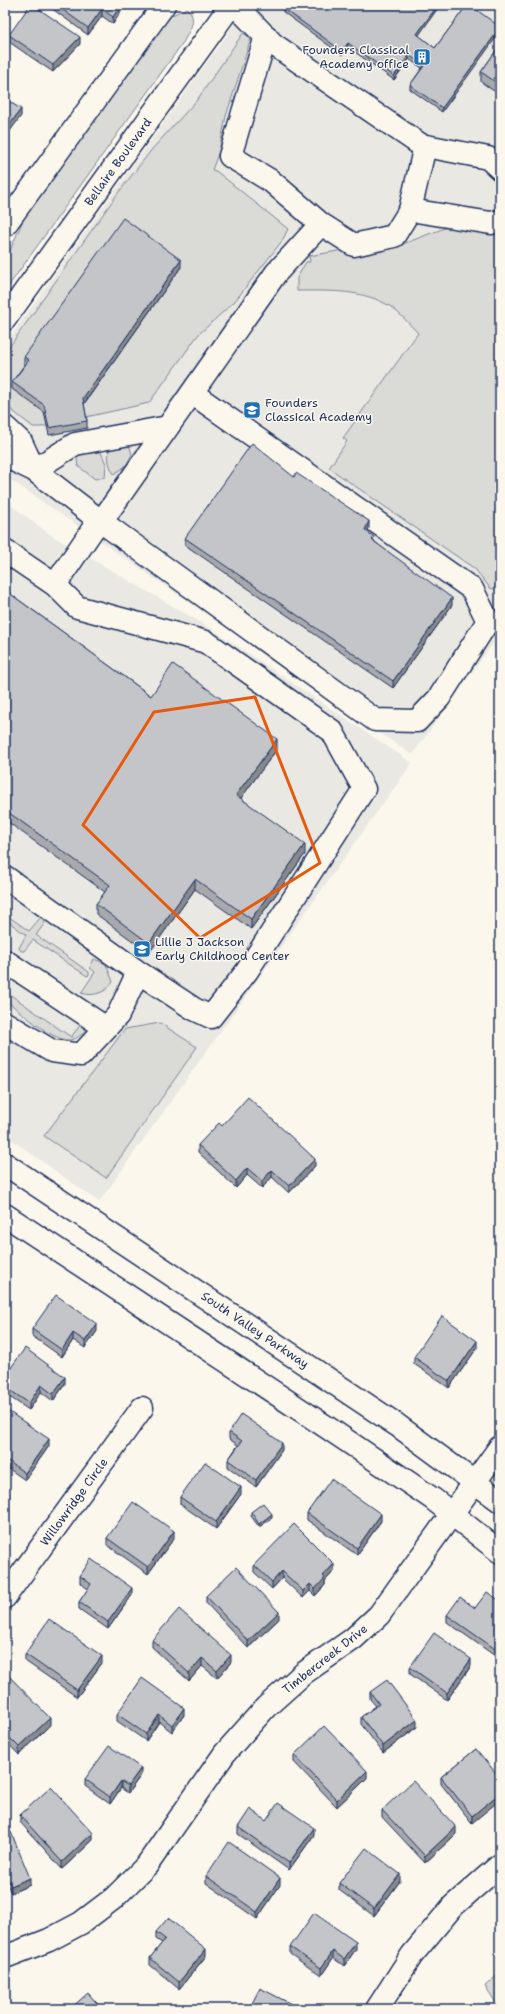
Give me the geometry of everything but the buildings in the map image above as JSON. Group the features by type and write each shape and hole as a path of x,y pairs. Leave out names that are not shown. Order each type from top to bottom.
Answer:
{"main road":[{"path":"5,225 164,5"},
{"name":"Bellaire Boulevard","path":"5,319 231,5"},
{"path":"235,5 273,44 421,145 488,158 500,169"},
{"path":"266,36 230,156 271,181 321,224 354,245 394,236 410,210 425,146"},
{"path":"410,210 491,223 500,221"},
{"path":"55,585 98,520 106,515 276,273 321,224"},
{"path":"5,456 34,470 98,520 376,720 417,721 439,698 488,621 472,589 192,393"},
{"path":"5,428 21,442 34,470"},
{"path":"34,470 76,444 168,428"},
{"path":"5,551 55,585 78,607 206,642 332,731 364,788 247,971 211,1017 194,1009 138,972 5,877"},
{"path":"5,960 106,1028"},
{"path":"5,1023 52,1051 81,1055 118,1015 138,972"},
{"name":"South Valley Parkway","path":"5,1164 391,1421 500,1501"},
{"path":"5,1215 335,1432 452,1514 500,1552"},
{"name":"Willowridge Circle","path":"5,1596 142,1408"},
{"name":"Timbercreek Drive","path":"5,1957 49,1940 81,1923 114,1898 147,1865 230,1747 266,1707 298,1678 353,1639 379,1615 500,1447"},
{"path":"377,2009 412,1955 453,1906 500,1865"}],"highlighted area":[{"path":"255,697 320,863 200,938 83,825 154,712"}],"shaded area":[{"name":"Founders Classical Academy","path":"248,5 500,5 500,634 412,755 5,476 5,344"},
{"path":"187,8 192,16 192,24 184,41 5,291 5,262 23,220 168,17"},
{"path":"243,33 251,38 226,116 219,151 212,170 216,171 288,229 282,241 235,301 198,335 149,403 41,427 33,427 5,405 5,353 118,193 153,148 197,100"},
{"path":"450,226 500,230 500,582 493,589 490,588 475,569 329,468 347,441 343,438 418,333 391,307 369,297 346,292 297,291 297,278 306,262 310,262 309,256 349,249 403,244"},
{"path":"129,445 132,454 126,466 114,474 110,467 109,460 110,446"},
{"path":"99,448 106,464 105,477 95,479 78,466 76,453"},
{"name":"Lillie J Jackson Early Childhood Center","path":"5,501 54,537 212,629 412,763 99,1202 5,1135"},
{"path":"5,914 29,931 41,917 44,919 45,923 36,935 89,972 89,975 87,976 33,940 24,951 21,951 19,948 26,935 5,919"},
{"path":"94,959 106,964 113,982 107,989 99,993 90,995 81,993 95,972 90,968"},
{"path":"5,991 71,1037 81,1024 85,1029 84,1033 75,1039 70,1040 61,1039 53,1035 35,1024 5,1000"},
{"path":"160,1023 197,1047 106,1178 44,1136 125,1029"},
{"path":"500,1973 500,2009 485,1986"}],"place":[{"name":"Founders Classical Academy office","path":"422,57"},
{"name":"Founders Classical Academy","path":"252,410"},
{"name":"Lillie J Jackson Early Childhood Center","path":"142,949"}]}
